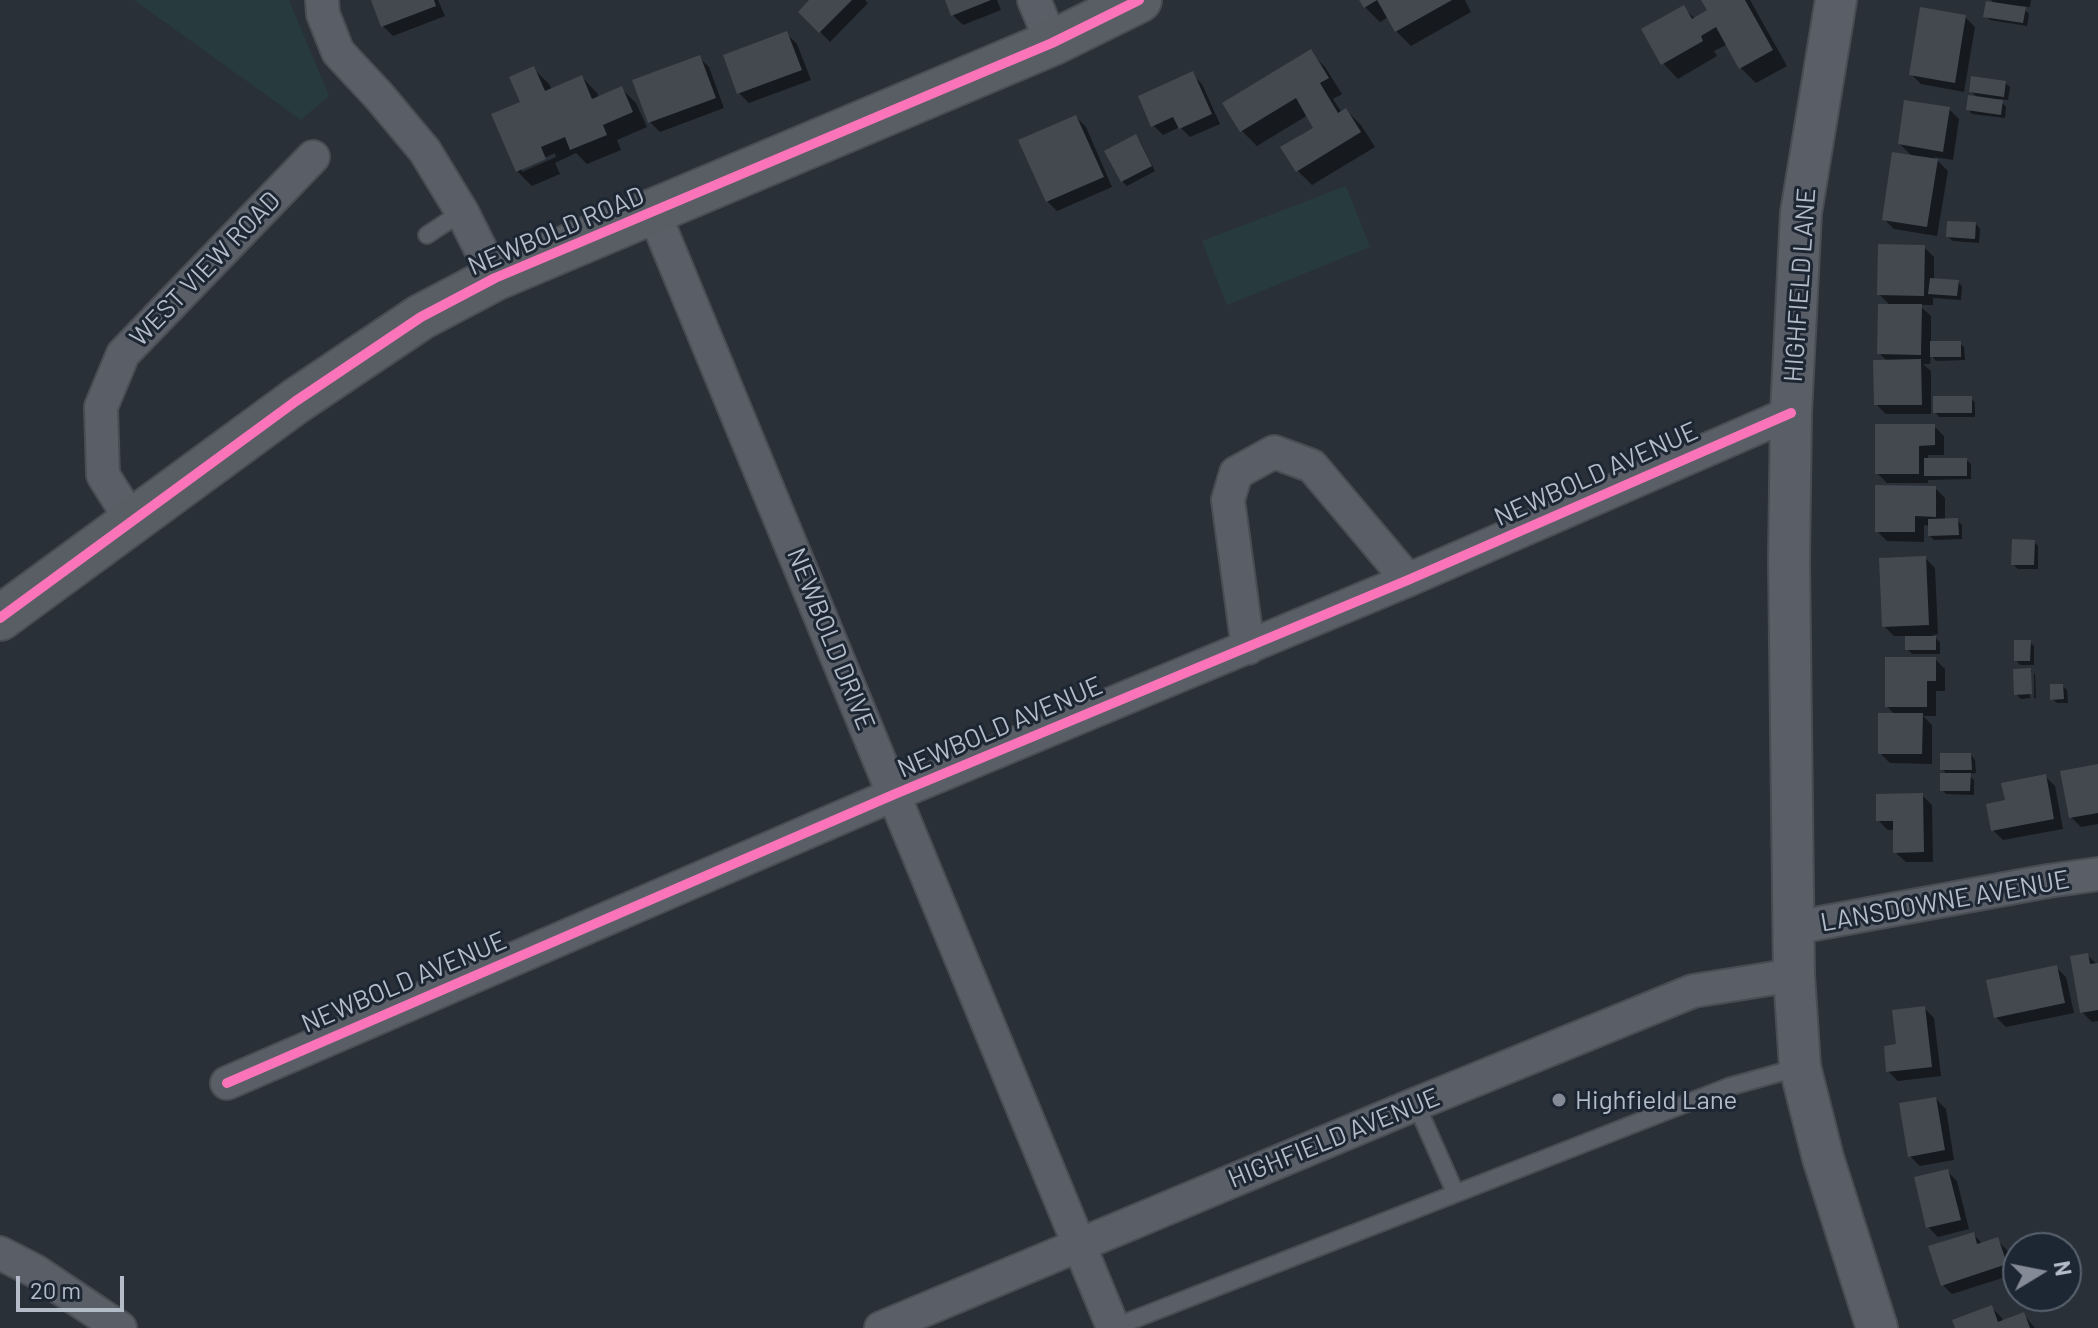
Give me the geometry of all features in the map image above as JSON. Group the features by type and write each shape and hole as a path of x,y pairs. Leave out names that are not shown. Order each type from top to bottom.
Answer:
{"main road":[{"name":"NEWBOLD ROAD","path":"0,618 309,393 421,317 495,278 1052,43 1139,0"}],"street":[{"path":"322,0 323,14 338,52 425,151 462,212 495,278"},
{"path":"1034,0 1052,43"},
{"name":"HIGHFIELD LANE","path":"1836,0 1801,213 1791,413 1789,560 1794,975 1800,1067 1823,1158 1877,1328"},
{"name":"WEST VIEW ROAD","path":"133,523 103,475 101,407 123,354 313,157"},
{"name":"NEWBOLD DRIVE","path":"654,213 1112,1328"},
{"name":"NEWBOLD AVENUE","path":"227,1083 895,794 1408,580 1791,413"},
{"path":"1248,648 1228,500 1236,473 1274,452 1312,466 1408,580"},
{"name":"LANSDOWNE AVENUE","path":"1793,928 2098,874"},
{"name":"HIGHFIELD AVENUE","path":"881,1328 1693,991 1794,975"},
{"path":"0,1253 35,1271 120,1328"}],"lane":[{"path":"427,235 462,212"},
{"path":"1112,1328 1728,1087 1800,1067"},
{"path":"1416,1104 1455,1192"}],"green space":[{"path":"134,0 289,0 329,96 301,120"},
{"path":"1346,186 1370,247 1227,305 1202,241"}],"building":[{"path":"371,0 434,0 436,6 381,27"},
{"path":"809,0 852,0 819,33 798,12"},
{"path":"945,0 991,0 951,16"},
{"path":"1359,0 1377,0 1364,8"},
{"path":"1377,0 1452,0 1395,32"},
{"path":"1701,0 1745,0 1773,50 1739,69 1716,27 1701,36 1703,41 1661,65 1641,29 1684,5 1692,19 1707,10"},
{"path":"1986,1 2026,7 2023,23 1983,17"},
{"path":"1920,7 1966,15 1955,83 1909,75"},
{"path":"787,31 802,70 737,94 723,55"},
{"path":"1311,49 1329,78 1320,83 1338,113 1346,108 1361,132 1296,172 1280,147 1313,128 1296,98 1240,132 1222,103"},
{"path":"700,55 716,98 648,123 632,80"},
{"path":"534,66 545,91 582,75 592,99 622,86 633,112 603,125 607,135 570,150 565,137 541,147 546,159 516,172 491,114 520,102 509,77"},
{"path":"1193,71 1212,114 1179,129 1173,117 1151,127 1138,96"},
{"path":"1971,76 2006,81 2004,97 1969,92"},
{"path":"1968,95 2003,100 2001,115 1966,110"},
{"path":"1904,100 1950,107 1943,152 1898,144"},
{"path":"1076,115 1104,177 1046,202 1018,140"},
{"path":"1136,134 1152,166 1121,182 1104,151"},
{"path":"1892,152 1938,159 1927,227 1882,220"},
{"path":"1947,221 1976,222 1975,239 1946,237"},
{"path":"1878,244 1925,245 1924,296 1877,295"},
{"path":"1930,278 1959,280 1957,296 1928,294"},
{"path":"1878,304 1922,304 1921,355 1877,354"},
{"path":"1930,341 1961,341 1961,357 1930,357"},
{"path":"1921,359 1922,405 1874,405 1873,360"},
{"path":"1933,396 1972,396 1972,413 1933,413"},
{"path":"1875,424 1935,424 1935,445 1919,446 1919,474 1875,474"},
{"path":"1924,458 1967,458 1967,476 1924,476"},
{"path":"1875,485 1936,486 1936,517 1915,516 1915,532 1875,532"},
{"path":"1958,518 1959,535 1928,536 1928,519"},
{"path":"2012,539 2035,540 2034,565 2011,565"},
{"path":"1926,556 1929,625 1882,627 1879,558"},
{"path":"1905,636 1936,636 1936,650 1905,650"},
{"path":"2014,640 2031,640 2030,661 2014,661"},
{"path":"1885,657 1936,657 1936,681 1927,681 1927,707 1885,707"},
{"path":"2031,668 2032,694 2014,695 2013,669"},
{"path":"2050,684 2063,684 2064,699 2050,700"},
{"path":"1878,713 1923,713 1922,754 1878,754"},
{"path":"1940,753 1971,753 1972,770 1940,770"},
{"path":"2098,764 2098,813 2069,818 2060,771"},
{"path":"1940,773 1971,773 1970,791 1940,791"},
{"path":"2046,774 2054,819 1991,831 1986,804 2005,800 2001,783"},
{"path":"1923,793 1924,852 1893,853 1893,821 1876,821 1876,794"},
{"path":"2088,953 2090,964 2098,963 2098,1010 2080,1013 2070,956"},
{"path":"2057,965 2065,1003 1994,1018 1986,980"},
{"path":"1925,1006 1932,1067 1886,1072 1884,1046 1896,1044 1892,1010"},
{"path":"1936,1097 1945,1150 1908,1157 1899,1103"},
{"path":"1948,1169 1961,1220 1926,1228 1914,1177"},
{"path":"1974,1232 1977,1244 1998,1237 2002,1266 1941,1286 1928,1246"},
{"path":"1992,1305 1998,1322 2024,1312 2030,1328 1955,1328 1952,1320"}],"cycle path":[{"path":"0,618 296,401 421,317 495,278 1052,43 1139,0"},
{"path":"227,1083 895,794 1408,580 1791,413"}],"place":[{"name":"Highfield Lane","path":"1559,1100"}]}
